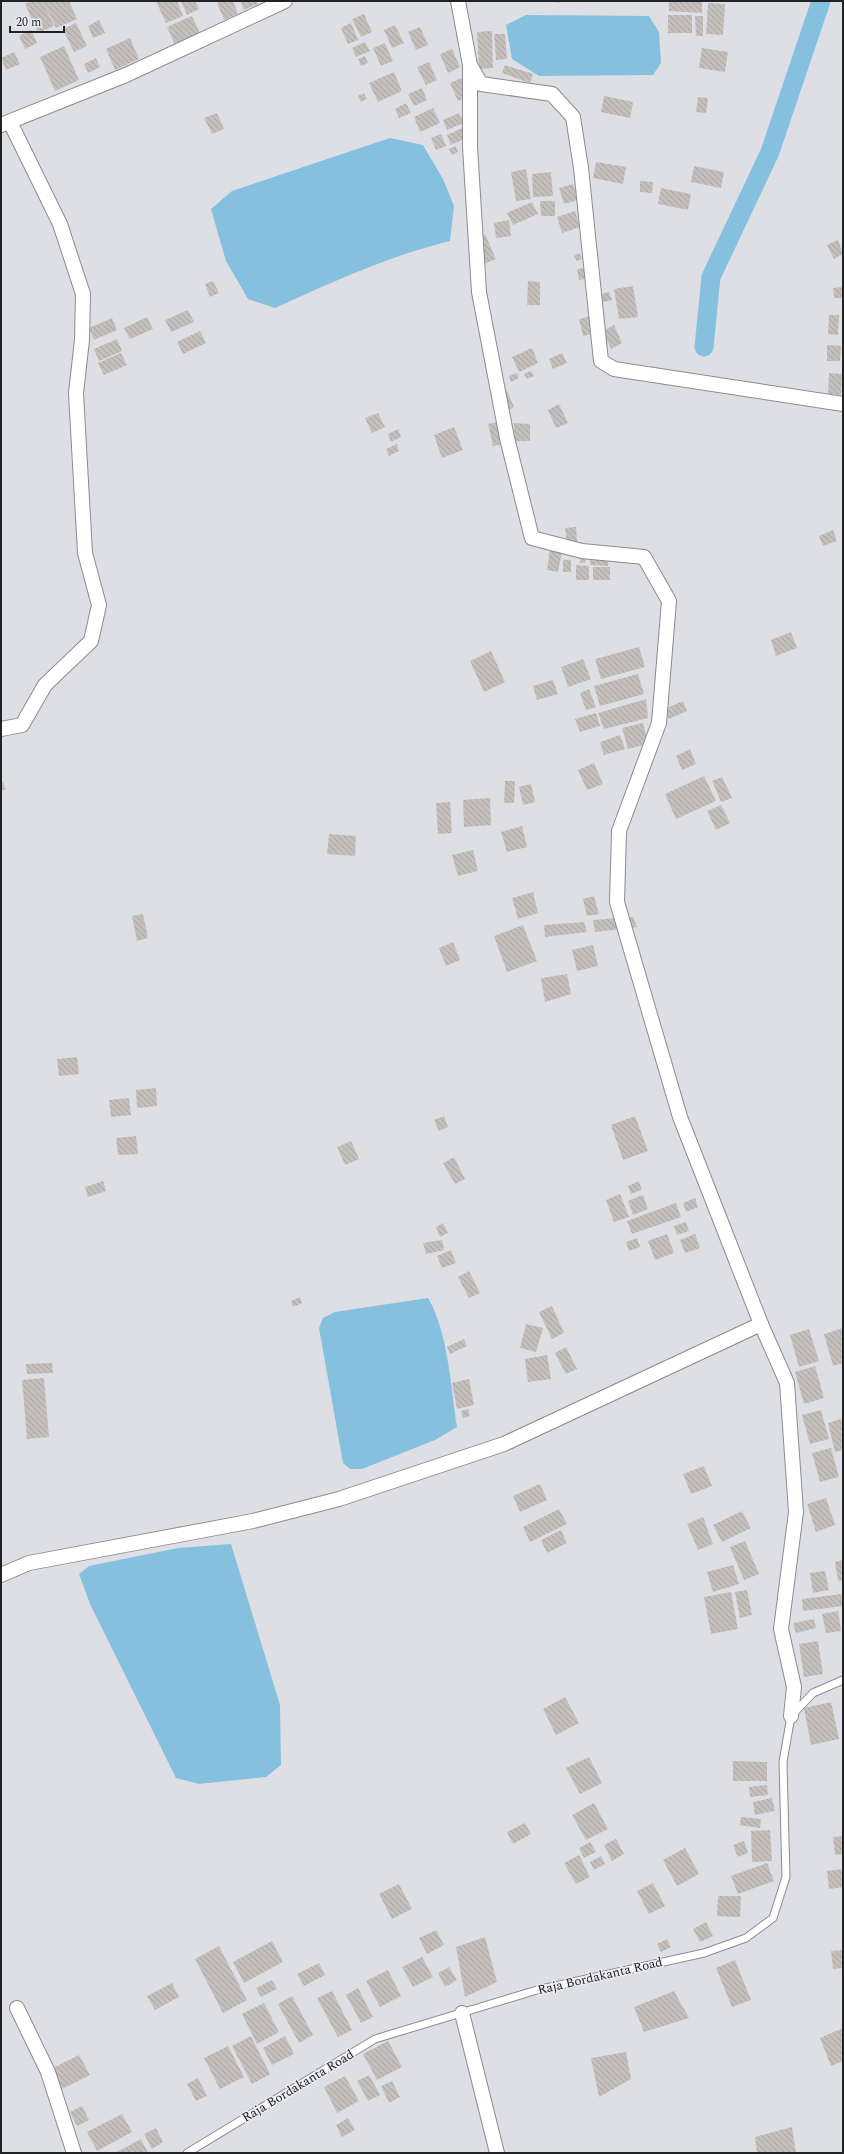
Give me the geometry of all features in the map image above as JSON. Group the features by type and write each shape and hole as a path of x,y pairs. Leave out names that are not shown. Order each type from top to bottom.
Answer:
{"street":[{"path":"1,729 22,725 45,685 91,641 99,605 85,553 76,401 82,340 82,294 60,224 5,124 126,75 286,1"},
{"path":"458,1 470,65 470,147 479,292 507,438 532,538 582,551 644,557 669,602 659,722 620,831 618,902 680,1117 761,1324 787,1383 796,1512 781,1629 794,1688 791,1716"},
{"path":"470,65 481,84 552,94 573,117 581,168 601,361 614,369 843,404"},
{"path":"1,1575 29,1563 252,1521 339,1499 504,1444 761,1324"},
{"path":"17,2008 48,2072 74,2153"},
{"path":"462,2013 497,2153"}],"lane":[{"path":"791,1716 813,1692 843,1680"},
{"name":"Raja Bordakanta Road","path":"186,2153 374,2039 537,1990 704,1953 746,1938 773,1918 786,1877 783,1762 791,1716"}],"water":[{"path":"526,15 649,16 659,32 661,63 653,75 539,76 512,59 506,25"},
{"path":"390,138 423,145 443,179 454,206 450,241 383,262 339,279 275,308 248,299 226,261 211,209 232,191"},
{"path":"428,1298 435,1311 444,1343 457,1427 435,1440 362,1469 350,1469 343,1463 319,1328 323,1318 335,1312"},
{"path":"231,1544 280,1705 281,1765 266,1777 199,1784 176,1778 90,1604 79,1574 89,1566 178,1548"}],"building":[{"path":"31,1 43,1 54,26 38,33 25,4"},
{"path":"43,1 69,1 77,19 56,28"},
{"path":"156,1 177,1 183,16 166,23"},
{"path":"181,1 195,1 199,9 187,15"},
{"path":"222,1 233,1 238,14 224,20 217,3"},
{"path":"240,1 257,1 258,4 244,10"},
{"path":"669,1 702,1 702,13 669,11"},
{"path":"708,3 725,4 723,35 706,34"},
{"path":"364,14 372,32 361,37 352,19"},
{"path":"668,15 692,15 692,33 668,33"},
{"path":"192,16 201,36 176,47 167,27"},
{"path":"695,16 703,16 703,36 696,36"},
{"path":"99,20 105,33 93,38 88,26"},
{"path":"76,23 87,46 74,52 63,29"},
{"path":"351,23 358,40 348,44 341,28"},
{"path":"395,25 404,43 392,48 384,30"},
{"path":"420,27 428,45 416,50 408,32"},
{"path":"31,30 37,43 25,49 19,36"},
{"path":"492,31 493,68 479,69 477,32"},
{"path":"494,34 505,34 507,59 496,60"},
{"path":"130,38 139,59 115,70 106,49"},
{"path":"365,42 370,51 356,57 352,48"},
{"path":"385,43 393,61 381,66 373,48"},
{"path":"64,46 79,80 55,91 40,57"},
{"path":"702,48 728,52 725,72 699,68"},
{"path":"452,49 460,67 448,73 440,54"},
{"path":"14,52 20,64 6,70 1,58"},
{"path":"365,56 368,63 361,66 358,59"},
{"path":"96,58 100,67 88,73 84,64"},
{"path":"429,62 437,80 426,85 417,67"},
{"path":"505,65 533,74 530,83 502,73"},
{"path":"394,72 402,91 378,102 369,83"},
{"path":"461,78 470,96 458,101 450,83"},
{"path":"422,88 427,100 414,106 408,94"},
{"path":"364,93 367,99 361,102 358,96"},
{"path":"604,96 633,102 630,118 601,112"},
{"path":"698,97 708,98 706,113 696,112"},
{"path":"406,103 411,113 399,118 395,109"},
{"path":"433,108 440,123 420,132 414,117"},
{"path":"217,113 224,129 212,134 204,118"},
{"path":"459,113 464,123 447,130 443,120"},
{"path":"462,128 467,138 451,145 447,135"},
{"path":"441,134 446,146 436,150 431,138"},
{"path":"456,146 458,152 452,155 449,149"},
{"path":"596,162 626,167 623,184 593,178"},
{"path":"694,166 724,172 721,188 691,182"},
{"path":"526,169 531,199 516,201 511,172"},
{"path":"551,172 553,196 533,197 532,174"},
{"path":"640,181 653,182 652,193 640,192"},
{"path":"573,184 578,200 564,204 559,188"},
{"path":"661,188 691,194 688,210 658,204"},
{"path":"540,201 555,201 555,216 541,216"},
{"path":"532,202 538,214 513,225 507,213"},
{"path":"575,211 580,227 562,233 557,217"},
{"path":"509,220 511,236 496,238 494,223"},
{"path":"485,234 496,259 481,265 470,240"},
{"path":"838,240 843,254 834,259 827,245"},
{"path":"579,253 582,259 577,261 574,256"},
{"path":"584,268 586,279 579,280 577,269"},
{"path":"213,281 219,293 210,297 205,284"},
{"path":"528,281 540,282 540,305 527,305"},
{"path":"633,286 638,317 619,319 614,289"},
{"path":"843,287 843,298 834,298 833,288"},
{"path":"609,292 612,300 599,303 597,295"},
{"path":"188,310 194,322 171,332 165,320"},
{"path":"829,315 839,315 838,335 828,334"},
{"path":"591,316 595,333 583,336 579,319"},
{"path":"147,317 153,329 130,339 124,328"},
{"path":"112,318 117,330 94,340 89,328"},
{"path":"614,325 622,343 611,349 603,331"},
{"path":"200,331 206,343 183,354 177,342"},
{"path":"117,339 122,351 99,361 94,349"},
{"path":"827,345 841,346 840,361 827,361"},
{"path":"532,348 538,363 519,372 512,357"},
{"path":"121,353 127,365 104,375 98,363"},
{"path":"562,353 567,363 553,369 549,359"},
{"path":"531,371 534,376 527,379 524,374"},
{"path":"517,373 519,378 511,382 509,376"},
{"path":"829,373 842,374 841,395 828,394"},
{"path":"506,389 514,407 502,413 494,395"},
{"path":"559,404 568,423 556,428 548,410"},
{"path":"378,413 385,427 372,433 365,418"},
{"path":"503,421 507,444 493,446 488,424"},
{"path":"514,423 530,424 530,441 514,441"},
{"path":"454,427 463,450 442,458 434,435"},
{"path":"398,429 401,437 391,442 388,434"},
{"path":"397,444 399,451 389,456 386,449"},
{"path":"576,527 577,542 567,543 565,528"},
{"path":"833,530 837,541 823,546 819,536"},
{"path":"550,549 562,551 558,572 547,570"},
{"path":"581,554 586,554 585,563 580,563"},
{"path":"591,554 609,555 608,566 590,565"},
{"path":"563,560 571,560 571,572 563,572"},
{"path":"576,565 589,566 589,580 576,580"},
{"path":"593,567 610,567 610,580 593,580"},
{"path":"791,632 797,648 776,656 771,640"},
{"path":"639,647 645,667 601,679 595,659"},
{"path":"491,651 505,682 484,692 470,661"},
{"path":"583,659 591,679 568,687 561,667"},
{"path":"638,674 644,694 600,706 594,686"},
{"path":"553,680 558,694 537,700 533,686"},
{"path":"589,689 596,707 586,710 580,693"},
{"path":"646,699 648,718 604,729 598,713"},
{"path":"683,701 687,711 669,719 665,709"},
{"path":"596,713 600,726 580,732 575,719"},
{"path":"643,723 648,744 628,749 622,728"},
{"path":"620,735 625,749 604,755 600,742"},
{"path":"690,749 696,764 682,770 676,756"},
{"path":"594,763 603,784 587,790 578,770"},
{"path":"704,776 716,801 676,819 665,794"},
{"path":"722,777 732,798 721,802 712,781"},
{"path":"1,779 6,789 1,791"},
{"path":"505,781 515,781 514,803 504,803"},
{"path":"531,784 535,802 523,805 519,787"},
{"path":"490,798 491,825 464,827 463,800"},
{"path":"450,802 452,833 438,834 436,803"},
{"path":"721,805 730,823 716,830 707,811"},
{"path":"522,826 527,847 507,852 501,832"},
{"path":"329,834 356,836 355,856 327,854"},
{"path":"473,850 478,871 458,876 452,855"},
{"path":"533,892 538,913 518,919 512,898"},
{"path":"594,896 599,914 587,916 583,899"},
{"path":"143,914 148,938 137,941 132,916"},
{"path":"633,917 637,927 595,932 593,920"},
{"path":"584,922 587,932 545,937 544,925"},
{"path":"523,925 537,961 507,972 494,936"},
{"path":"453,942 460,960 446,966 439,948"},
{"path":"593,945 598,966 577,971 572,950"},
{"path":"567,974 571,994 545,1002 541,978"},
{"path":"77,1057 79,1074 59,1076 57,1059"},
{"path":"156,1088 157,1106 137,1108 136,1090"},
{"path":"129,1098 131,1115 111,1117 109,1100"},
{"path":"444,1116 448,1127 439,1131 434,1120"},
{"path":"635,1116 648,1151 623,1160 611,1125"},
{"path":"136,1136 138,1154 118,1155 116,1138"},
{"path":"351,1141 359,1159 345,1165 337,1147"},
{"path":"454,1157 465,1179 455,1184 443,1163"},
{"path":"103,1181 106,1191 88,1197 85,1187"},
{"path":"639,1181 642,1190 631,1194 628,1186"},
{"path":"620,1194 629,1217 614,1222 606,1200"},
{"path":"643,1195 648,1209 633,1215 628,1201"},
{"path":"695,1198 698,1207 686,1212 683,1203"},
{"path":"676,1203 681,1217 632,1234 627,1221"},
{"path":"686,1222 689,1231 677,1235 674,1226"},
{"path":"443,1223 448,1233 440,1237 436,1227"},
{"path":"667,1234 674,1253 655,1260 648,1241"},
{"path":"695,1234 700,1248 685,1253 680,1240"},
{"path":"637,1238 640,1247 629,1251 626,1242"},
{"path":"442,1240 444,1250 426,1254 423,1243"},
{"path":"451,1250 456,1263 442,1268 437,1256"},
{"path":"469,1271 480,1293 469,1298 458,1277"},
{"path":"300,1297 302,1303 293,1307 291,1301"},
{"path":"552,1306 564,1333 552,1339 539,1312"},
{"path":"526,1324 543,1328 536,1352 520,1348"},
{"path":"843,1328 843,1363 833,1366 824,1334"},
{"path":"809,1329 819,1361 799,1367 790,1335"},
{"path":"464,1339 467,1346 450,1354 447,1347"},
{"path":"566,1347 577,1369 566,1374 555,1353"},
{"path":"547,1355 551,1379 528,1382 525,1359"},
{"path":"52,1363 53,1373 27,1374 26,1364"},
{"path":"815,1366 824,1398 804,1404 795,1372"},
{"path":"44,1378 49,1437 27,1439 22,1380"},
{"path":"469,1379 474,1405 457,1409 452,1383"},
{"path":"468,1409 470,1416 463,1418 461,1411"},
{"path":"821,1410 829,1439 810,1444 802,1415"},
{"path":"843,1418 843,1450 835,1452 828,1423"},
{"path":"831,1448 839,1477 820,1482 812,1453"},
{"path":"704,1466 712,1486 691,1494 683,1474"},
{"path":"540,1484 547,1500 520,1512 513,1496"},
{"path":"826,1498 835,1525 816,1532 807,1504"},
{"path":"559,1509 567,1524 530,1542 523,1527"},
{"path":"742,1511 751,1528 722,1542 713,1525"},
{"path":"703,1517 713,1544 698,1550 687,1524"},
{"path":"561,1530 567,1543 547,1553 541,1540"},
{"path":"745,1541 759,1574 744,1580 730,1547"},
{"path":"843,1560 843,1580 838,1581 835,1562"},
{"path":"733,1565 739,1584 713,1592 707,1572"},
{"path":"825,1571 829,1590 813,1593 810,1573"},
{"path":"747,1590 752,1615 740,1618 735,1592"},
{"path":"731,1592 738,1629 711,1634 704,1597"},
{"path":"841,1594 843,1606 803,1611 802,1599"},
{"path":"838,1611 841,1631 826,1633 822,1614"},
{"path":"814,1619 816,1628 796,1633 793,1623"},
{"path":"818,1641 823,1674 804,1677 799,1644"},
{"path":"565,1697 579,1723 556,1735 543,1709"},
{"path":"831,1702 839,1739 811,1745 804,1708"},
{"path":"589,1757 602,1783 580,1794 566,1768"},
{"path":"733,1761 767,1762 767,1781 733,1781"},
{"path":"767,1785 768,1795 750,1797 749,1787"},
{"path":"772,1798 775,1811 755,1815 753,1802"},
{"path":"594,1803 608,1829 586,1840 572,1815"},
{"path":"741,1817 761,1819 760,1828 740,1825"},
{"path":"525,1823 531,1834 513,1844 507,1832"},
{"path":"770,1830 772,1861 752,1862 751,1831"},
{"path":"843,1836 843,1854 835,1855 833,1837"},
{"path":"616,1839 624,1854 612,1861 604,1845"},
{"path":"744,1841 748,1853 738,1857 733,1845"},
{"path":"590,1842 596,1852 584,1858 579,1848"},
{"path":"685,1848 699,1874 677,1886 663,1860"},
{"path":"579,1855 590,1877 576,1884 564,1863"},
{"path":"601,1856 605,1864 594,1870 590,1862"},
{"path":"767,1863 774,1881 738,1894 731,1876"},
{"path":"843,1869 843,1887 829,1889 827,1871"},
{"path":"653,1883 665,1906 649,1914 637,1891"},
{"path":"399,1884 412,1909 392,1919 379,1894"},
{"path":"718,1896 741,1896 740,1917 717,1916"},
{"path":"706,1922 713,1936 700,1942 693,1929"},
{"path":"436,1930 444,1945 427,1954 419,1938"},
{"path":"485,1937 497,1982 465,1997 456,1947"},
{"path":"667,1939 671,1947 661,1952 657,1944"},
{"path":"272,1941 283,1962 244,1983 233,1962"},
{"path":"219,1946 247,2000 223,2013 195,1959"},
{"path":"843,1950 843,1968 833,1969 831,1951"},
{"path":"422,1957 433,1977 413,1987 402,1967"},
{"path":"735,1960 751,2000 732,2007 716,1968"},
{"path":"319,1963 325,1975 304,1986 297,1974"},
{"path":"449,1967 457,1980 445,1987 438,1973"},
{"path":"388,1970 401,1996 380,2007 366,1981"},
{"path":"272,1980 277,1989 261,1997 256,1988"},
{"path":"172,1983 179,1997 155,2010 147,1996"},
{"path":"358,1988 373,2017 361,2023 346,1995"},
{"path":"332,1991 352,2030 338,2037 317,1998"},
{"path":"674,1991 689,2018 644,2032 634,2007"},
{"path":"292,1996 313,2035 299,2043 278,2004"},
{"path":"264,2003 279,2032 257,2044 242,2014"},
{"path":"843,2028 843,2061 831,2066 820,2038"},
{"path":"251,2036 270,2074 252,2084 232,2046"},
{"path":"285,2036 294,2054 272,2065 263,2048"},
{"path":"388,2041 402,2067 377,2080 363,2054"},
{"path":"228,2046 244,2077 220,2089 204,2058"},
{"path":"626,2052 631,2079 599,2097 591,2058"},
{"path":"79,2055 90,2075 60,2090 49,2070"},
{"path":"369,2075 380,2095 368,2101 357,2081"},
{"path":"345,2076 359,2101 337,2113 324,2087"},
{"path":"198,2078 207,2096 196,2101 187,2084"},
{"path":"392,2081 400,2097 389,2103 381,2086"},
{"path":"82,2106 89,2120 77,2126 70,2112"},
{"path":"122,2114 132,2132 97,2151 87,2132"},
{"path":"348,2118 355,2130 342,2137 336,2125"},
{"path":"792,2127 796,2153 757,2153 755,2137"},
{"path":"156,2128 163,2142 152,2149 144,2134"},
{"path":"141,2139 148,2153 115,2153"}],"waterway":[{"path":"704,347 711,277 770,152 821,1"}]}
